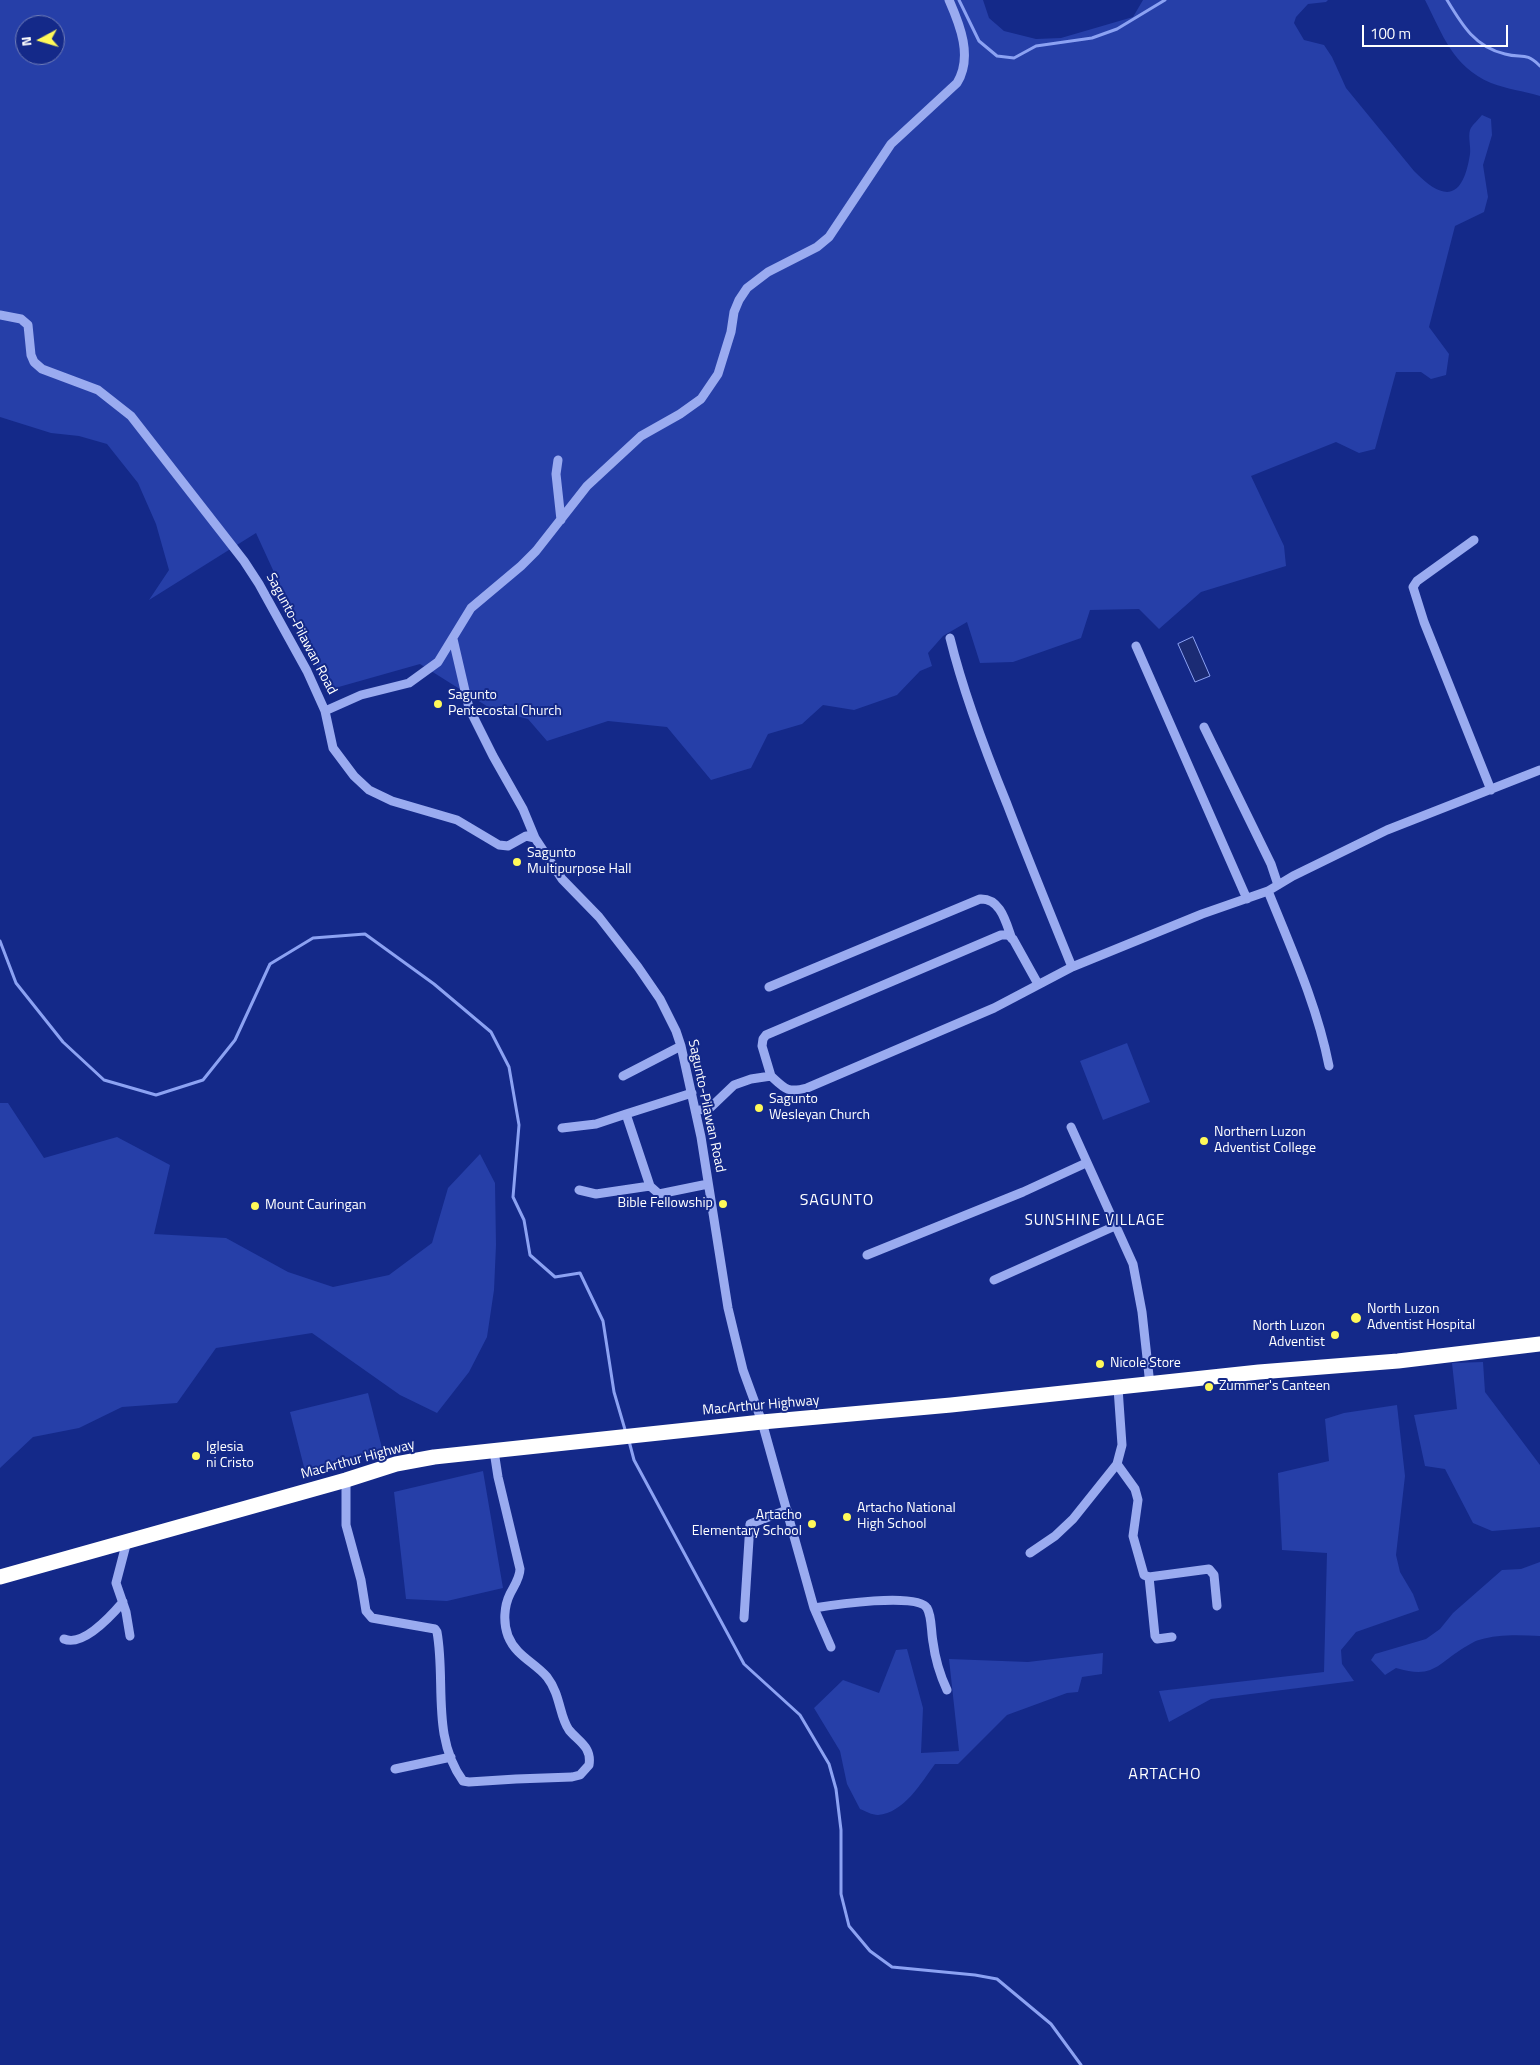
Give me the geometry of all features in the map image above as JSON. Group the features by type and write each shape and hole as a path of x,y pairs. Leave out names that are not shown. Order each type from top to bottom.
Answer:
{"highway":[{"name":"MacArthur Highway","path":"0,1577 346,1480 396,1464 434,1457 641,1434 1150,1385 1259,1372 1398,1360 1540,1344"}],"street":[{"path":"325,711 361,695 414,680 438,662 471,608 536,551 587,486 640,436 680,414 701,399 718,374 731,332 738,300 747,288 768,272 817,247 829,237 891,144 958,83 964,70 965,50 949,0"},
{"name":"Sagunto-Pilawan Road","path":"0,315 21,319 28,324 31,356 38,366 98,390 131,416 249,568 307,671 325,711 333,748 354,776 369,790 400,804 457,820 499,846 508,846 526,836 535,838 562,879 599,917 643,974 669,1015 681,1046 696,1110 728,1308 743,1370 762,1422 814,1608 831,1647"},
{"path":"558,460 556,474 560,520"},
{"path":"1474,540 1417,580 1413,587 1424,622 1491,790"},
{"path":"950,638 959,674 983,742 1072,967"},
{"path":"453,639 470,708 493,756 523,808 535,838"},
{"path":"1136,646 1247,899"},
{"path":"1204,727 1271,864 1278,885"},
{"path":"1012,939 1008,935 1001,936 766,1035 762,1046 771,1076 786,1089 796,1091 807,1088 994,1008 1072,967 1202,914 1268,891 1387,830 1540,770"},
{"path":"1268,891 1301,974 1325,1043 1329,1066"},
{"path":"769,987 980,899 994,902 1000,908 1012,939 1038,984"},
{"path":"623,1076 681,1046"},
{"path":"696,1110 711,1107 734,1084 771,1076"},
{"path":"562,1128 596,1124 692,1093"},
{"path":"626,1114 650,1186 660,1194 708,1184"},
{"path":"1071,1127 1130,1255 1142,1312 1150,1385"},
{"path":"867,1255 1023,1192 1086,1163"},
{"path":"579,1190 596,1194 650,1186"},
{"path":"994,1280 1115,1226"},
{"path":"1030,1552 1054,1536 1073,1519 1117,1464 1122,1445 1118,1388"},
{"path":"346,1480 346,1526 361,1580 366,1611 372,1618 435,1629 438,1632 443,1732 451,1757 463,1781 572,1777 580,1775 589,1765 590,1759 587,1748 568,1729 559,1697 553,1685 546,1676 522,1657 508,1636 504,1623 505,1610 520,1569 498,1477 494,1451"},
{"path":"1117,1464 1135,1489 1137,1495 1138,1512 1133,1536 1144,1575 1149,1577 1209,1569 1214,1575 1217,1606"},
{"path":"744,1618 750,1524 787,1510"},
{"path":"127,1541 116,1583 123,1602 130,1636"},
{"path":"1149,1577 1155,1636 1157,1639 1172,1637"},
{"path":"814,1608 874,1599 914,1601 925,1605 937,1662 946,1690"},
{"path":"64,1639 74,1641 81,1638 106,1620 123,1602"},
{"path":"396,1769 451,1757"}],"shaded area":[{"path":"0,0 983,0 989,18 1004,31 1036,39 1061,38 1133,17 1143,0 1328,0 1326,2 1308,4 1296,17 1294,23 1304,40 1324,45 1332,57 1346,88 1414,171 1425,181 1443,192 1457,188 1463,180 1467,169 1470,154 1470,130 1482,115 1491,119 1492,135 1483,165 1488,197 1484,212 1455,226 1429,327 1449,354 1446,375 1431,379 1421,372 1396,372 1375,449 1359,453 1336,442 1251,476 1284,546 1286,566 1201,592 1159,629 1139,609 1090,610 1081,638 1013,662 980,663 967,622 943,636 928,653 932,666 920,671 897,695 854,710 823,705 802,724 768,734 751,768 711,780 667,727 608,721 547,741 528,719 493,710 420,664 328,690 256,533 149,600 169,570 156,524 138,483 107,444 79,436 51,433 0,417"},
{"path":"1425,0 1540,0 1540,96 1491,83 1467,68 1450,48"},
{"path":"1193,637 1210,676 1195,682 1178,644"},
{"path":"1127,1043 1150,1102 1103,1120 1080,1061"},
{"path":"0,1103 8,1103 44,1158 117,1137 170,1165 154,1234 226,1238 288,1272 333,1287 389,1275 432,1243 448,1188 480,1154 495,1183 496,1245 494,1290 487,1337 469,1372 437,1413 400,1395 312,1333 216,1348 177,1403 122,1407 79,1428 33,1437 0,1468"},
{"path":"1483,1362 1485,1392 1540,1465 1540,1527 1492,1531 1473,1523 1445,1469 1425,1466 1414,1415 1457,1409 1452,1363"},
{"path":"368,1393 383,1452 305,1471 290,1412"},
{"path":"1397,1405 1405,1476 1396,1555 1400,1572 1413,1594 1419,1610 1356,1632 1341,1650 1342,1664 1354,1681 1211,1699 1169,1722 1159,1691 1324,1672 1327,1553 1282,1550 1278,1473 1329,1461 1325,1419 1344,1413"},
{"path":"483,1471 503,1588 447,1601 406,1599 394,1492"},
{"path":"1540,1562 1540,1636 1517,1635 1486,1638 1465,1647 1427,1671 1419,1672 1396,1668 1385,1675 1371,1660 1375,1654 1426,1639 1440,1629 1453,1613 1502,1570 1521,1569"},
{"path":"907,1649 923,1708 921,1753 959,1751 949,1659 1028,1662 1103,1653 1102,1674 1082,1677 1078,1692 1067,1693 1007,1715 958,1764 935,1764 918,1788 904,1803 887,1813 871,1814 860,1809 847,1784 840,1751 814,1708 843,1680 879,1693 896,1650"}],"waterway":[{"path":"959,0 979,41 997,56 1014,58 1036,46 1092,38 1117,29 1165,0"},
{"path":"1447,0 1470,34 1485,46 1505,54 1531,58 1540,66"},
{"path":"0,941 16,983 63,1042 104,1080 156,1095 203,1080 235,1040 270,964 313,938 365,934 434,984 491,1032 509,1067 519,1125 513,1197 524,1220 530,1255 555,1277 580,1273 603,1321 614,1392 626,1433"},
{"path":"629,1441 634,1460 744,1664 800,1715 829,1764 836,1789 841,1830 841,1894 849,1926 870,1951 892,1967 997,1979 1051,2024 1081,2065"}],"place":[{"name":"Sagunto Pentecostal Church","path":"438,704"},
{"name":"Sagunto Multipurpose Hall","path":"517,862"},
{"name":"Sagunto Wesleyan Church","path":"759,1108"},
{"name":"Northern Luzon Adventist College","path":"1204,1141"},
{"name":"Bible Fellowship","path":"723,1204"},
{"name":"Mount Cauringan","path":"255,1206"},
{"name":"North Luzon Adventist Hospital","path":"1356,1318"},
{"name":"North Luzon Adventist","path":"1335,1335"},
{"name":"Nicole Store","path":"1100,1364"},
{"name":"Zummer's Canteen","path":"1209,1387"},
{"name":"Iglesia ni Cristo","path":"196,1456"},
{"name":"Artacho National High School","path":"847,1517"},
{"name":"Artacho Elementary School","path":"812,1524"}],"district":[{"name":"SAGUNTO","path":"837,1201"},
{"name":"SUNSHINE VILLAGE","path":"1095,1221"},
{"name":"ARTACHO","path":"1165,1775"}]}
